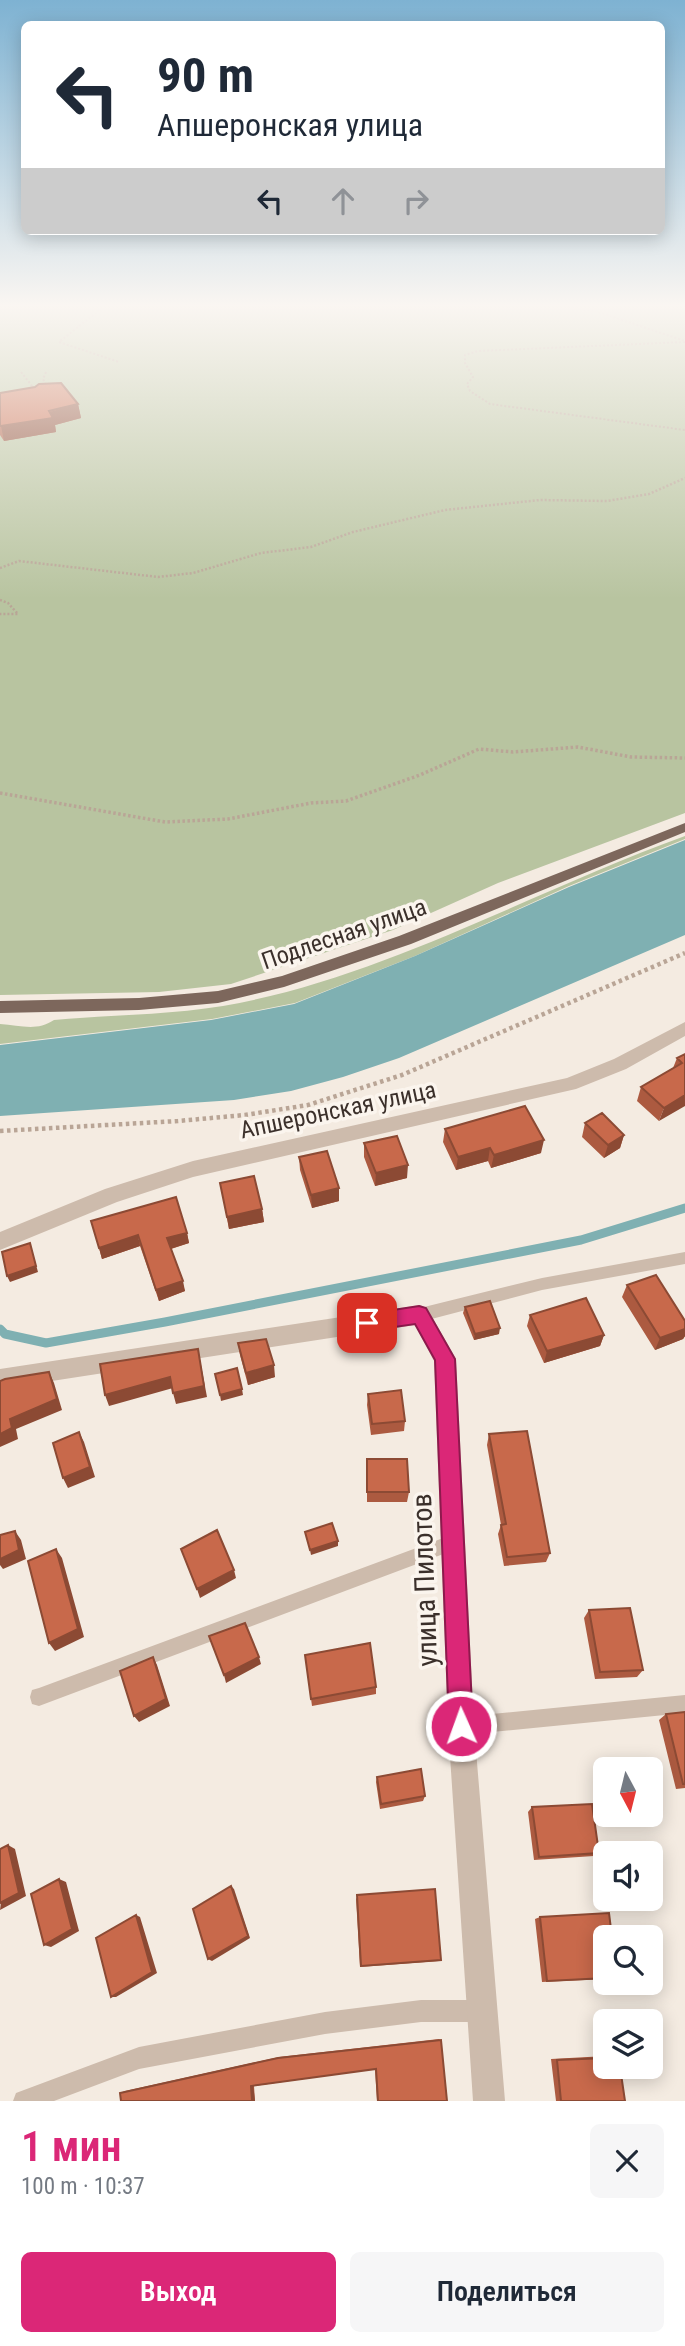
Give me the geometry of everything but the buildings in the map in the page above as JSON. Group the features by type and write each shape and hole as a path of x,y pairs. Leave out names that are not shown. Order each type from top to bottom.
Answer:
{"main road":[{"name":"Подлесная улица","path":"0,1007 165,1002 218,997 284,981 405,940 685,827"}],"street":[{"name":"Апшеронская улица","path":"2,1240 112,1195 193,1168 537,1093 593,1078 623,1065 685,1028"},
{"path":"0,1379 419,1315"},
{"name":"улица Пилотов","path":"419,1315 445,1359 461,1726 489,2101"}],"lane":[{"path":"419,1315 542,1284 685,1258"},
{"path":"39,1697 454,1542"},
{"path":"461,1726 685,1704"},
{"path":"24,2101 139,2058 326,2022 421,2011 481,2011"}],"path":[{"path":"489,403 685,430"},
{"path":"0,568 19,561 158,577 193,572 261,553 311,547 354,532 445,510 540,500 607,501 649,494 685,478"},
{"path":"0,600 8,603 18,614 0,614"},
{"path":"0,793 165,822 228,819 311,803 346,801 420,775 480,749 513,752 578,747 631,757 685,758"},
{"path":"0,1131 178,1121 245,1115 307,1105 402,1075 685,953"}],"green space":[{"path":"0,403 685,403 685,813 498,883 393,930 231,984 159,992 0,995"},
{"path":"685,836 685,839 569,886 415,956 295,1003 212,1019 0,1044 0,1024 34,1027 54,1020 202,1009 283,993 399,954"}],"water":[{"path":"685,840 685,935 399,1058 291,1091 234,1100 0,1116 0,1045 211,1020 294,1004 415,956 569,887"}],"waterway":[{"path":"0,1329 5,1334 46,1343 165,1322 581,1240 685,1208"}],"route":[{"path":"367,1323 419,1315 445,1359 461,1726"}]}
